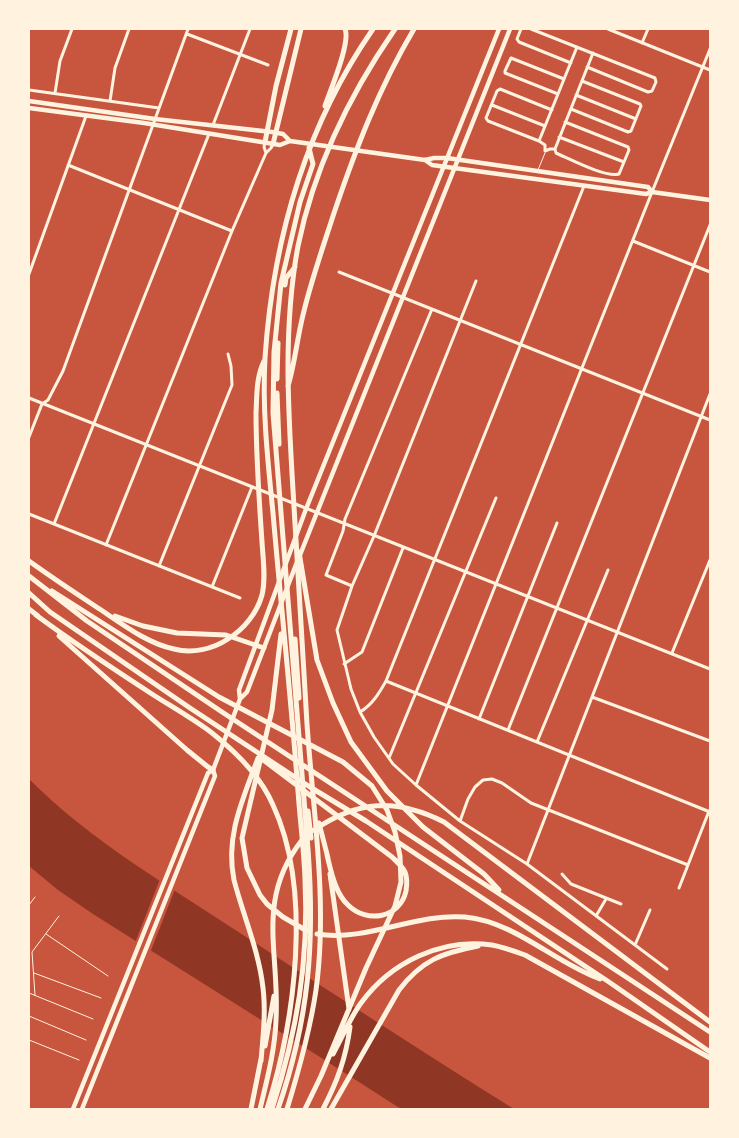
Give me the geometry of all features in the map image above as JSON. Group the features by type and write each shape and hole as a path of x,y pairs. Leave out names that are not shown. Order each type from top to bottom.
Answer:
{"highway":[{"path":"265,142 290,29"},
{"path":"273,144 301,29"},
{"path":"319,124 346,46 347,34 345,29"},
{"path":"273,1108 296,1025 313,911 306,798 297,720 282,623 270,488 265,422 265,358 281,242 290,203 303,163 319,124 343,77 373,29"},
{"path":"273,1108 300,1047 314,962 314,805 307,727 287,391 289,311 301,236 322,166 356,90 395,29"},
{"path":"287,391 295,363 303,315 314,271 355,151 386,79 414,29"},
{"path":"288,1109 300,1067 316,990 320,948 303,850 298,793 297,720 291,598 273,413 274,352 276,324 289,243 313,164 309,147"},
{"path":"296,266 286,278 278,336 277,407 297,720"},
{"path":"29,560 97,607 153,642 186,651 208,648 224,642 238,633 254,613 259,603 264,580 256,457 257,385 260,369 265,358"},
{"path":"296,534 317,660 333,703 351,742 387,791 423,827 484,874 503,895"},
{"path":"30,578 87,621 190,691 710,1032"},
{"path":"30,578 88,612 219,697 343,762 372,786 387,810 395,832 400,856 401,882 395,906 366,968 321,1076"},
{"path":"29,593 50,612 190,708 310,787 366,821 609,982 710,1052"},
{"path":"97,607 119,618 143,626 177,633 226,635 264,648"},
{"path":"29,608 188,750 213,770"},
{"path":"36,615 104,663 213,734 244,763 260,782 273,803 283,829 291,866 296,918 295,968 273,1108"},
{"path":"282,623 272,710 242,838 247,868 260,895 267,904 297,927 312,933 328,936 346,935 442,917 474,919 504,927 581,972 609,982"},
{"path":"190,708 252,751 392,857 405,872 407,886 404,899 398,907 383,916 370,917 358,914 346,904 337,888 314,805"},
{"path":"261,1061 263,987 231,865 231,849 236,820 263,744"},
{"path":"260,1109 276,1019 273,920 278,883 291,855 313,830 345,812 377,805 394,805 410,808 427,813 444,822 710,1022"},
{"path":"323,1109 342,1068 347,1051 350,1024 328,855"},
{"path":"331,1109 399,990 410,976 423,964 435,958 447,953 486,944"},
{"path":"305,1109 359,1006 369,992 406,962 432,950 450,945 486,944 534,959 710,1058"},
{"path":"251,1109 268,1032 276,980"}],"main road":[{"path":"240,699 239,690 306,509 499,29"},
{"path":"73,1109 208,774 213,770 240,699 247,692 316,513 510,29"},
{"path":"29,101 283,134 290,142"},
{"path":"29,108 280,145 290,142 425,160 447,158 648,188 652,192"},
{"path":"425,160 432,165 646,194 652,192 710,200"},
{"path":"82,1109 215,776 213,770"}],"street":[{"path":"55,93 60,61 72,29"},
{"path":"110,101 115,68 129,29"},
{"path":"29,437 42,404 48,400 63,371 188,29"},
{"path":"213,125 250,29"},
{"path":"521,29 517,39 519,42 571,62"},
{"path":"531,29 655,78 656,82 652,91 648,92 588,67"},
{"path":"608,29 710,70"},
{"path":"642,43 648,29"},
{"path":"186,34 268,65"},
{"path":"539,141 577,47"},
{"path":"416,785 710,49"},
{"path":"555,149 593,53"},
{"path":"558,94 505,73 511,58 564,79"},
{"path":"571,109 628,132 631,131 636,119 640,104 582,81"},
{"path":"29,90 159,108"},
{"path":"552,110 500,90 486,118 488,121 539,141 545,145 546,151 555,149"},
{"path":"576,95 636,119"},
{"path":"492,105 545,126"},
{"path":"29,274 86,116"},
{"path":"555,149 556,153 615,175 619,174 624,162 629,148 565,122"},
{"path":"54,524 209,134"},
{"path":"560,137 624,162"},
{"path":"265,142 266,153"},
{"path":"106,545 232,231 266,153 273,144"},
{"path":"68,165 232,231"},
{"path":"360,712 368,707 386,681 584,186"},
{"path":"508,730 710,225"},
{"path":"633,240 710,272"},
{"path":"339,272 710,420"},
{"path":"476,281 374,536 352,586 337,630 344,664 360,712 374,738 389,758 416,785 460,821 527,864 667,970"},
{"path":"352,586 326,574 344,532 344,524 432,309"},
{"path":"159,566 232,386 228,354"},
{"path":"527,864 710,394"},
{"path":"29,398 710,669"},
{"path":"212,587 252,487"},
{"path":"389,758 496,498"},
{"path":"29,514 240,598"},
{"path":"479,718 557,523"},
{"path":"344,664 362,652 403,548"},
{"path":"672,653 710,560"},
{"path":"537,742 608,570"},
{"path":"386,681 710,811 679,888"},
{"path":"592,697 710,741"},
{"path":"460,821 468,799 475,787 483,780 492,779 502,783 531,803 688,865"},
{"path":"562,874 571,884 621,904"},
{"path":"596,916 606,898"},
{"path":"635,945 650,910"}],"lane":[{"path":"537,171 546,151"},
{"path":"29,905 35,897"},
{"path":"35,995 32,952 58,916"},
{"path":"45,933 108,976"},
{"path":"34,973 101,998"},
{"path":"29,993 93,1019"},
{"path":"29,1016 86,1040"},
{"path":"29,1040 79,1060"}],"shaded area":[{"path":"29,779 78,823 130,861 514,1109 401,1109 93,914 58,890 29,866"}],"pier":[{"path":"160,879 175,889 150,953 135,943"}]}
